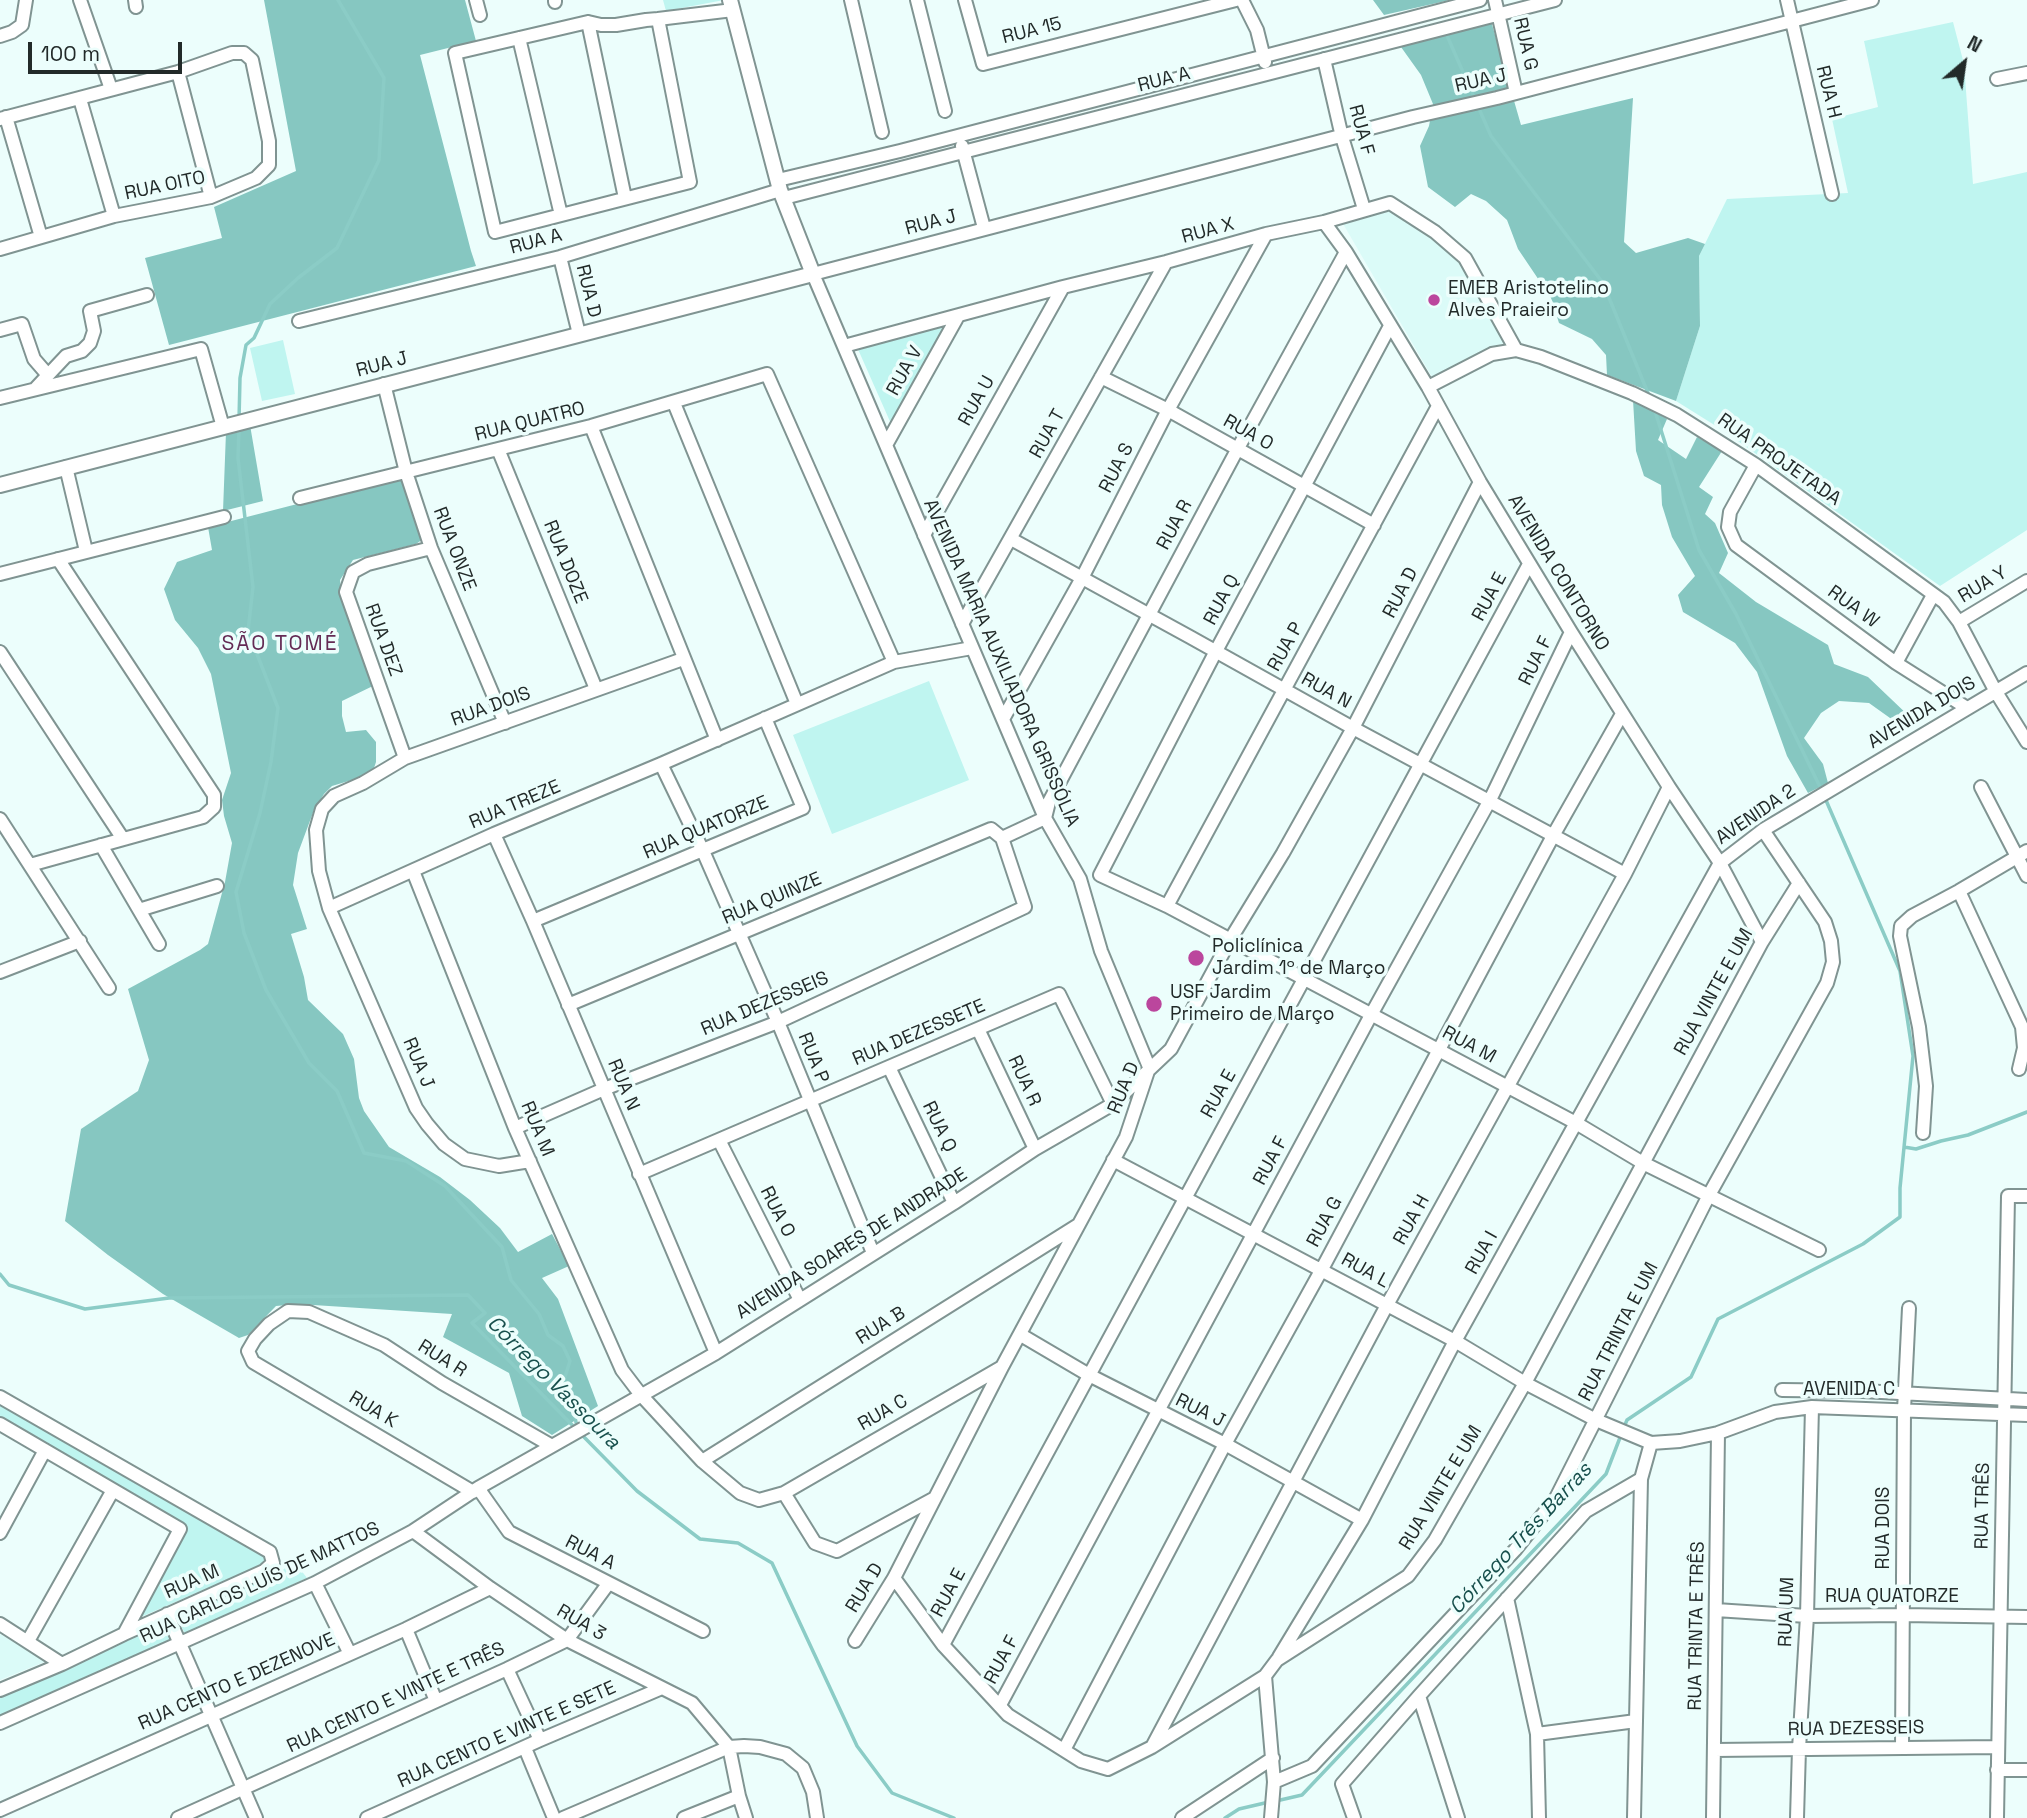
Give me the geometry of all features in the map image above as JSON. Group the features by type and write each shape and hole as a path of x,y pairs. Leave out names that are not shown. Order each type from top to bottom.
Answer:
{"main road":[{"path":"732,5 780,189 813,274"},
{"name":"RUA J","path":"0,485 813,274"}],"street":[{"path":"0,36 22,25 26,0"},
{"path":"79,0 111,89"},
{"path":"476,0 480,15"},
{"path":"851,0 882,132"},
{"path":"917,0 945,111"},
{"name":"RUA 15","path":"965,0 983,64 1236,0"},
{"path":"1242,0 1257,30 1268,74"},
{"name":"RUA A","path":"299,321 560,257 960,136 1480,0"},
{"name":"RUA A","path":"780,189 964,152 1451,27 1496,6 1555,0"},
{"name":"RUA H","path":"1787,0 1832,194"},
{"name":"RUA J","path":"813,274 1872,0"},
{"path":"658,19 690,182 495,232 455,54 589,22 601,26 616,25 732,5"},
{"name":"RUA G","path":"1496,6 1516,93"},
{"path":"589,22 625,198"},
{"path":"519,38 561,215"},
{"path":"1336,38 1342,55"},
{"name":"RUA OITO","path":"0,249 114,216 211,197 256,178 269,165 269,141 252,60 244,53 232,52 178,72"},
{"name":"RUA F","path":"1324,59 1342,137 1364,209"},
{"path":"41,237 3,118 178,72 211,197"},
{"path":"1997,79 2027,73"},
{"path":"80,99 114,216"},
{"path":"1051,112 1056,128"},
{"path":"960,136 984,228"},
{"name":"RUA X","path":"844,346 1266,234 1324,222 1390,202 1435,232 1465,258 1516,350"},
{"name":"AVENIDA CONTORNO","path":"1324,222 1346,252 1428,387 1480,482 1571,632 1720,863 1762,942"},
{"name":"RUA S","path":"1003,719 1082,578 1168,410 1266,234"},
{"name":"RUA R","path":"1045,818 1049,802 1346,252"},
{"name":"RUA D","path":"560,257 579,334"},
{"name":"RUA T","path":"962,624 1166,262"},
{"name":"AVENIDA MARIA AUXILIADORA GRISSÓLIA","path":"813,274 1045,818 1080,879 1101,951 1149,1068"},
{"name":"RUA U","path":"924,535 1063,287"},
{"path":"35,389 66,356 82,351 90,344 94,331 90,311 147,295"},
{"name":"RUA V","path":"886,445 958,316"},
{"path":"0,330 22,324 34,359 47,374"},
{"name":"RUA Q","path":"1100,875 1390,326"},
{"path":"0,398 201,349 233,424"},
{"path":"1428,387 1492,354 1516,350"},
{"name":"RUA PROJETADA","path":"1516,350 1541,357 1665,408 1756,465 1944,602 1959,622 1996,692 2027,742"},
{"name":"RUA QUATRO","path":"300,498 591,426 767,374 894,662"},
{"name":"RUA O","path":"1101,377 1168,410 1374,525"},
{"name":"RUA ONZE","path":"384,384 406,472 431,548 505,723"},
{"path":"674,403 797,704"},
{"name":"RUA P","path":"1167,906 1438,406"},
{"path":"591,426 717,740"},
{"name":"RUA DOZE","path":"498,449 596,689"},
{"name":"RUA W","path":"1756,465 1730,512 1728,527 1736,545 1895,663 1967,708"},
{"path":"66,467 86,551"},
{"name":"RUA D","path":"855,1641 894,1578 1002,1367 1126,1137 1149,1068 1171,1049 1230,940 1283,853 1353,728 1480,482"},
{"path":"0,574 223,517"},
{"name":"RUA N","path":"1011,539 1353,728 1625,874"},
{"name":"RUA DEZ","path":"405,758 346,592 354,572 368,564 431,548"},
{"path":"30,865 203,817 214,807 214,795 58,559"},
{"name":"RUA E","path":"943,1645 1529,564"},
{"name":"RUA Y","path":"1959,622 2027,581"},
{"path":"1895,663 1933,595"},
{"name":"RUA F","path":"1000,1705 1371,1015 1490,800 1571,632"},
{"name":"RUA TREZE","path":"329,908 894,662 972,648"},
{"path":"0,652 123,839"},
{"name":"RUA DOIS","path":"322,809 334,796 363,783 405,758 683,659"},
{"name":"AVENIDA DOIS","path":"1813,799 2027,673"},
{"name":"RUA G","path":"1064,1750 1225,1444 1322,1269 1554,834 1622,714"},
{"name":"RUA QUATORZE","path":"533,921 803,808 765,718"},
{"name":"RUA P","path":"662,764 778,1022 873,1253"},
{"name":"RUA H","path":"1152,1747 1387,1304 1625,874 1669,787"},
{"path":"1981,787 2022,854 2027,876"},
{"name":"AVENIDA 2","path":"1720,863 1763,830 1813,799"},
{"name":"RUA J","path":"322,809 316,830 319,871 329,908 416,1108 444,1144 465,1158 499,1166 530,1161"},
{"path":"1002,838 1045,818"},
{"path":"0,819 109,988"},
{"name":"RUA QUINZE","path":"568,1005 991,829 1002,838"},
{"name":"RUA TRINTA E UM","path":"1274,1788 1311,1766 1515,1550 1556,1498 1709,1195 1827,983 1833,962 1831,941 1825,922 1763,830"},
{"name":"RUA N","path":"494,834 716,1353"},
{"name":"RUA DEZESSEIS","path":"515,1128 604,1089 778,1022 1026,907 1002,838"},
{"path":"101,845 159,944"},
{"path":"1923,1133 1926,1086 1919,1027 1900,936 1901,926 1912,916 2022,854"},
{"name":"RUA I","path":"1277,1660 1362,1520 1455,1340 1720,863"},
{"name":"RUA M","path":"413,871 515,1128 622,1370 641,1395"},
{"path":"1080,879 1100,875"},
{"name":"RUA M","path":"1100,875 1167,906 1576,1123 1643,1163 1819,1250"},
{"name":"RUA VINTE E UM","path":"894,1578 943,1645 1008,1715 1081,1761 1108,1769 1152,1747 1265,1676 1277,1660 1408,1576 1436,1540 1525,1383 1762,942 1799,883"},
{"path":"139,910 217,886"},
{"path":"1959,891 2022,1027 2024,1048 2019,1069"},
{"path":"0,972 80,941"},
{"name":"RUA DEZESSETE","path":"639,1174 1059,995 1113,1104"},
{"name":"RUA R","path":"978,1029 1035,1149"},
{"name":"RUA Q","path":"889,1067 954,1203"},
{"name":"AVENIDA SOARES DE ANDRADE","path":"558,1443 716,1353 1035,1149 1113,1104 1149,1068"},
{"name":"RUA O","path":"719,1140 800,1300"},
{"name":"RUA L","path":"1113,1160 1455,1340 1525,1383 1596,1420"},
{"name":"RUA TRÊS","path":"1997,1818 2008,1196 2027,1196"},
{"name":"RUA B","path":"702,1461 1080,1224"},
{"name":"RUA DOIS","path":"1902,1748 1904,1410 1909,1308"},
{"name":"RUA R","path":"253,1362 248,1351 269,1324 288,1311 309,1312 384,1345 442,1383 558,1443"},
{"name":"RUA J","path":"1021,1335 1089,1375 1225,1444 1362,1520"},
{"name":"RUA K","path":"253,1362 476,1490"},
{"name":"RUA C","path":"784,1493 1002,1367"},
{"path":"1782,1390 1863,1391 2027,1400"},
{"path":"641,1395 702,1461 740,1493 759,1500 784,1493 815,1543 837,1551 933,1499"},
{"name":"RUA M","path":"0,1397 271,1552 273,1563 264,1572 62,1664"},
{"name":"AVENIDA C","path":"1596,1420 1651,1443 1680,1441 1718,1433 1775,1412 1812,1407 2027,1415"},
{"name":"RUA UM","path":"1797,1818 1807,1616 1812,1407"},
{"path":"0,1424 180,1529 124,1634"},
{"name":"RUA TRINTA E TRÊS","path":"1713,1818 1718,1433"},
{"name":"RUA CARLOS LUÍS DE MATTOS","path":"0,1723 315,1583 413,1531 476,1490 558,1443"},
{"path":"1633,1818 1641,1479 1651,1443"},
{"path":"0,1533 45,1450"},
{"path":"1354,1818 1342,1784 1586,1511 1641,1479"},
{"path":"28,1640 113,1490"},
{"name":"RUA A","path":"476,1490 509,1532 703,1630"},
{"name":"RUA 3","path":"413,1531 567,1640 692,1703 729,1747"},
{"path":"315,1583 349,1652"},
{"name":"RUA CENTO E VINTE E TRÊS","path":"178,1818 567,1640 608,1584"},
{"name":"RUA CENTO E DEZENOVE","path":"0,1810 349,1652 406,1629 490,1588"},
{"path":"1507,1598 1537,1734 1539,1818"},
{"name":"RUA QUATORZE","path":"1716,1611 1807,1616 2027,1617"},
{"path":"167,1614 256,1818"},
{"path":"0,1624 62,1664"},
{"path":"406,1629 436,1702"},
{"path":"0,1690 62,1664"},
{"path":"507,1669 540,1740"},
{"path":"1265,1676 1273,1758 1271,1818"},
{"name":"RUA CENTO E VINTE E SETE","path":"367,1818 662,1688"},
{"path":"1419,1696 1458,1818"},
{"path":"1537,1734 1636,1721"},
{"path":"563,1818 729,1747 760,1746 786,1754 803,1768 813,1793 817,1818"},
{"path":"729,1747 746,1818"},
{"name":"RUA DEZESSEIS","path":"1714,1750 1998,1747"},
{"path":"525,1748 554,1818"},
{"path":"1182,1818 1273,1758"},
{"path":"1997,1770 2027,1770"},
{"path":"684,1818 739,1796"}],"shaded area":[{"path":"264,0 465,0 476,41 420,55 476,266 169,345 145,258 222,238 214,207 296,171"},
{"path":"663,0 724,0 666,11"},
{"path":"1373,0 1450,0 1384,15"},
{"path":"1491,21 1521,125 1633,98 1624,242 1636,253 1688,238 1705,244 1699,256 1700,326 1676,401 1607,375 1606,355 1592,339 1559,323 1551,298 1518,249 1507,220 1486,201 1471,194 1455,207 1428,187 1420,146 1429,126 1433,104 1421,75 1401,47"},
{"path":"1953,22 1964,64 1973,184 2027,172 2027,530 1940,586 1724,431 1676,401 1700,326 1699,256 1727,199 1848,193 1832,119 1878,107 1864,41"},
{"name":"EMEB Aristotelino Alves Praieiro","path":"1390,210 1437,239 1457,257 1504,343 1432,377 1342,222"},
{"path":"951,322 892,426 857,347"},
{"path":"283,340 295,394 262,401 250,348"},
{"path":"1633,400 1667,419 1658,440 1686,459 1697,437 1722,451 1699,487 1713,497 1705,514 1715,523 1728,553 1719,573 1756,602 1828,645 1834,664 1868,677 1911,718 1904,728 1869,703 1839,701 1821,713 1804,738 1823,764 1828,783 1808,793 1787,756 1757,672 1735,643 1683,612 1678,595 1695,576 1672,537 1662,505 1661,485 1644,476 1636,451"},
{"path":"250,425 263,501 223,511 226,432"},
{"path":"402,477 423,539 416,544 353,560 340,580 342,600 377,684 342,701 342,716 346,732 366,730 376,742 376,762 372,774 332,786 314,810 298,853 293,885 307,929 291,934 308,1000 343,1034 354,1059 359,1098 364,1111 389,1147 440,1177 470,1200 500,1228 518,1252 552,1234 569,1266 542,1278 558,1299 598,1406 552,1435 522,1416 509,1373 443,1337 452,1314 298,1304 276,1306 248,1335 239,1338 163,1294 65,1221 81,1129 138,1091 149,1060 128,989 208,944 225,882 232,843 222,800 231,773 211,674 198,648 175,620 164,589 177,562 212,550 208,527"},
{"path":"929,681 969,780 832,834 793,735"},
{"path":"0,1401 266,1552 263,1564 134,1620 186,1529 0,1421"},
{"path":"294,1561 307,1578 185,1634 177,1617 284,1569"},
{"path":"162,1621 170,1640 0,1716 0,1693"},
{"path":"0,1634 47,1661 0,1680"}],"waterway":[{"path":"239,420 240,378 246,345 254,338 270,304 337,248 379,160 384,78 338,0"},
{"path":"1445,31 1491,136 1603,283 1650,398"},
{"path":"1654,408 1699,550 1736,614 1822,791"},
{"path":"239,428 238,458 253,587 248,631 278,708 271,762 260,813 236,892 244,933 266,990 309,1063 337,1091 364,1153 406,1161 445,1186 502,1247 511,1280 539,1314 548,1335 563,1346 570,1361 563,1383 572,1399 577,1428"},
{"name":"Córrego Três Barras","path":"1624,1427 1627,1420 1691,1377 1718,1319 1863,1244 1900,1217 1900,1188 1913,1056 1900,971 1825,798"},
{"name":"Córrego Três Barras","path":"1904,1147 1916,1149 1968,1135 2027,1112"},
{"name":"Córrego Vassoura","path":"0,1274 9,1285 85,1309 169,1298 468,1295 485,1313 472,1323 637,1491 700,1539 738,1543 772,1563 857,1746 892,1793 954,1818"},
{"name":"Córrego Três Barras","path":"1276,1801 1302,1795 1606,1474 1621,1435"},
{"name":"Córrego Três Barras","path":"1225,1818 1239,1809 1269,1802"}],"place":[{"name":"EMEB Aristotelino Alves Praieiro","path":"1434,300"},
{"name":"Policlínica Jardim 1º de Março","path":"1196,958"},
{"name":"USF Jardim Primeiro de Março","path":"1154,1004"}],"district":[{"name":"SÃO TOMÉ","path":"280,644"}]}
